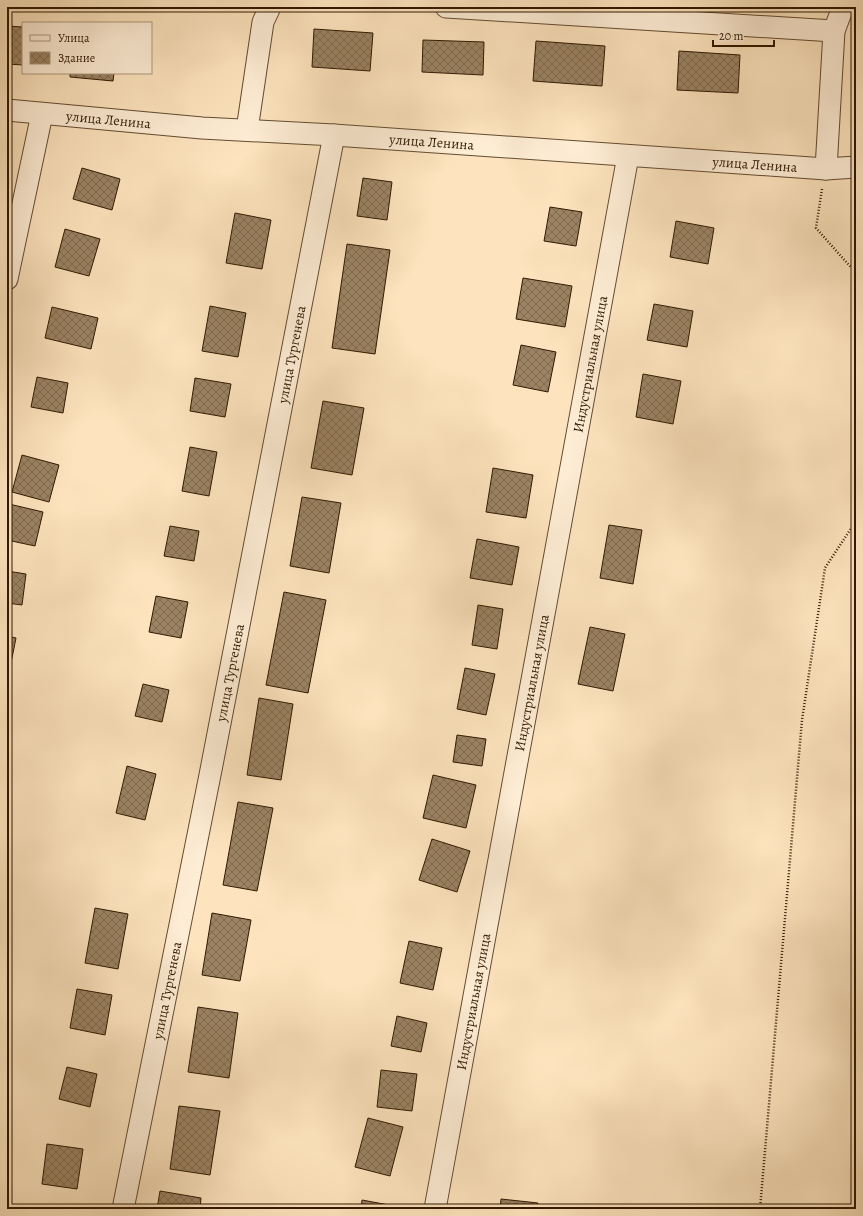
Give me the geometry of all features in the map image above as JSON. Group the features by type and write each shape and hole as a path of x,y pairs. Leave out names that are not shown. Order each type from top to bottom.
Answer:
{"street":[{"path":"247,130 263,22 270,7"},
{"path":"446,7 834,31"},
{"path":"826,169 834,31 843,7"},
{"name":"улица Ленина","path":"7,110 247,130 628,156 826,169 856,167"},
{"path":"7,279 42,114"},
{"name":"улица Тургенева","path":"123,1209 210,775 334,135"},
{"name":"Индустриальная улица","path":"434,1209 628,156"}],"path":[{"path":"826,169 816,228 856,272"},
{"path":"760,1209 802,720 825,568 856,521"}],"building":[{"path":"7,26 22,27 22,65 7,64"},
{"path":"314,29 373,33 370,71 312,67"},
{"path":"423,40 484,42 483,75 422,72"},
{"path":"536,41 605,46 602,86 533,81"},
{"path":"679,51 740,55 738,93 677,90"},
{"path":"70,74 114,74 113,81 70,77"},
{"path":"82,168 120,179 112,210 73,199"},
{"path":"363,178 392,182 387,220 357,216"},
{"path":"550,207 582,212 576,246 544,241"},
{"path":"235,213 271,220 262,269 226,263"},
{"path":"676,221 714,228 708,264 670,257"},
{"path":"65,229 100,239 89,276 55,267"},
{"path":"347,244 390,250 375,354 332,348"},
{"path":"523,278 572,286 565,327 516,319"},
{"path":"654,304 693,311 687,347 647,340"},
{"path":"210,306 246,313 238,357 202,351"},
{"path":"52,307 98,318 91,349 45,338"},
{"path":"521,345 556,352 548,392 513,385"},
{"path":"643,374 681,381 673,424 636,417"},
{"path":"37,377 68,383 63,413 31,407"},
{"path":"195,378 231,384 225,417 190,411"},
{"path":"323,401 364,408 352,475 311,468"},
{"path":"190,447 217,452 209,496 182,491"},
{"path":"22,455 59,465 49,502 12,492"},
{"path":"493,468 533,475 526,518 486,512"},
{"path":"302,497 341,503 329,573 290,566"},
{"path":"9,504 43,512 35,546 7,540 7,511"},
{"path":"609,525 642,530 633,584 600,578"},
{"path":"170,526 199,531 194,561 164,556"},
{"path":"477,539 519,547 512,585 470,578"},
{"path":"7,571 26,574 22,605 7,603"},
{"path":"284,592 326,600 308,693 266,685"},
{"path":"156,596 188,602 181,638 149,632"},
{"path":"478,605 503,609 497,649 472,645"},
{"path":"590,627 625,634 613,691 578,684"},
{"path":"7,636 16,638 10,668 7,667"},
{"path":"465,668 495,674 486,715 457,709"},
{"path":"143,684 169,690 162,722 135,716"},
{"path":"259,698 293,704 281,780 247,775"},
{"path":"457,735 486,739 482,766 453,762"},
{"path":"127,766 156,774 145,820 116,813"},
{"path":"433,775 476,785 466,828 423,818"},
{"path":"238,802 273,808 257,891 223,885"},
{"path":"432,839 470,851 457,892 419,880"},
{"path":"95,908 128,914 118,969 85,963"},
{"path":"212,913 251,920 240,981 202,975"},
{"path":"409,941 442,948 433,990 400,983"},
{"path":"77,989 112,995 105,1035 70,1028"},
{"path":"198,1007 238,1013 229,1078 188,1072"},
{"path":"397,1016 427,1023 421,1052 391,1046"},
{"path":"67,1067 97,1074 90,1107 59,1099"},
{"path":"381,1070 417,1074 412,1111 377,1107"},
{"path":"179,1106 220,1111 210,1175 170,1169"},
{"path":"368,1118 403,1127 390,1176 355,1167"},
{"path":"47,1144 83,1149 77,1189 42,1184"},
{"path":"160,1191 201,1198 200,1209 157,1209"},
{"path":"501,1199 538,1203 537,1209 500,1209"},
{"path":"362,1200 389,1205 388,1209 361,1209"}]}
